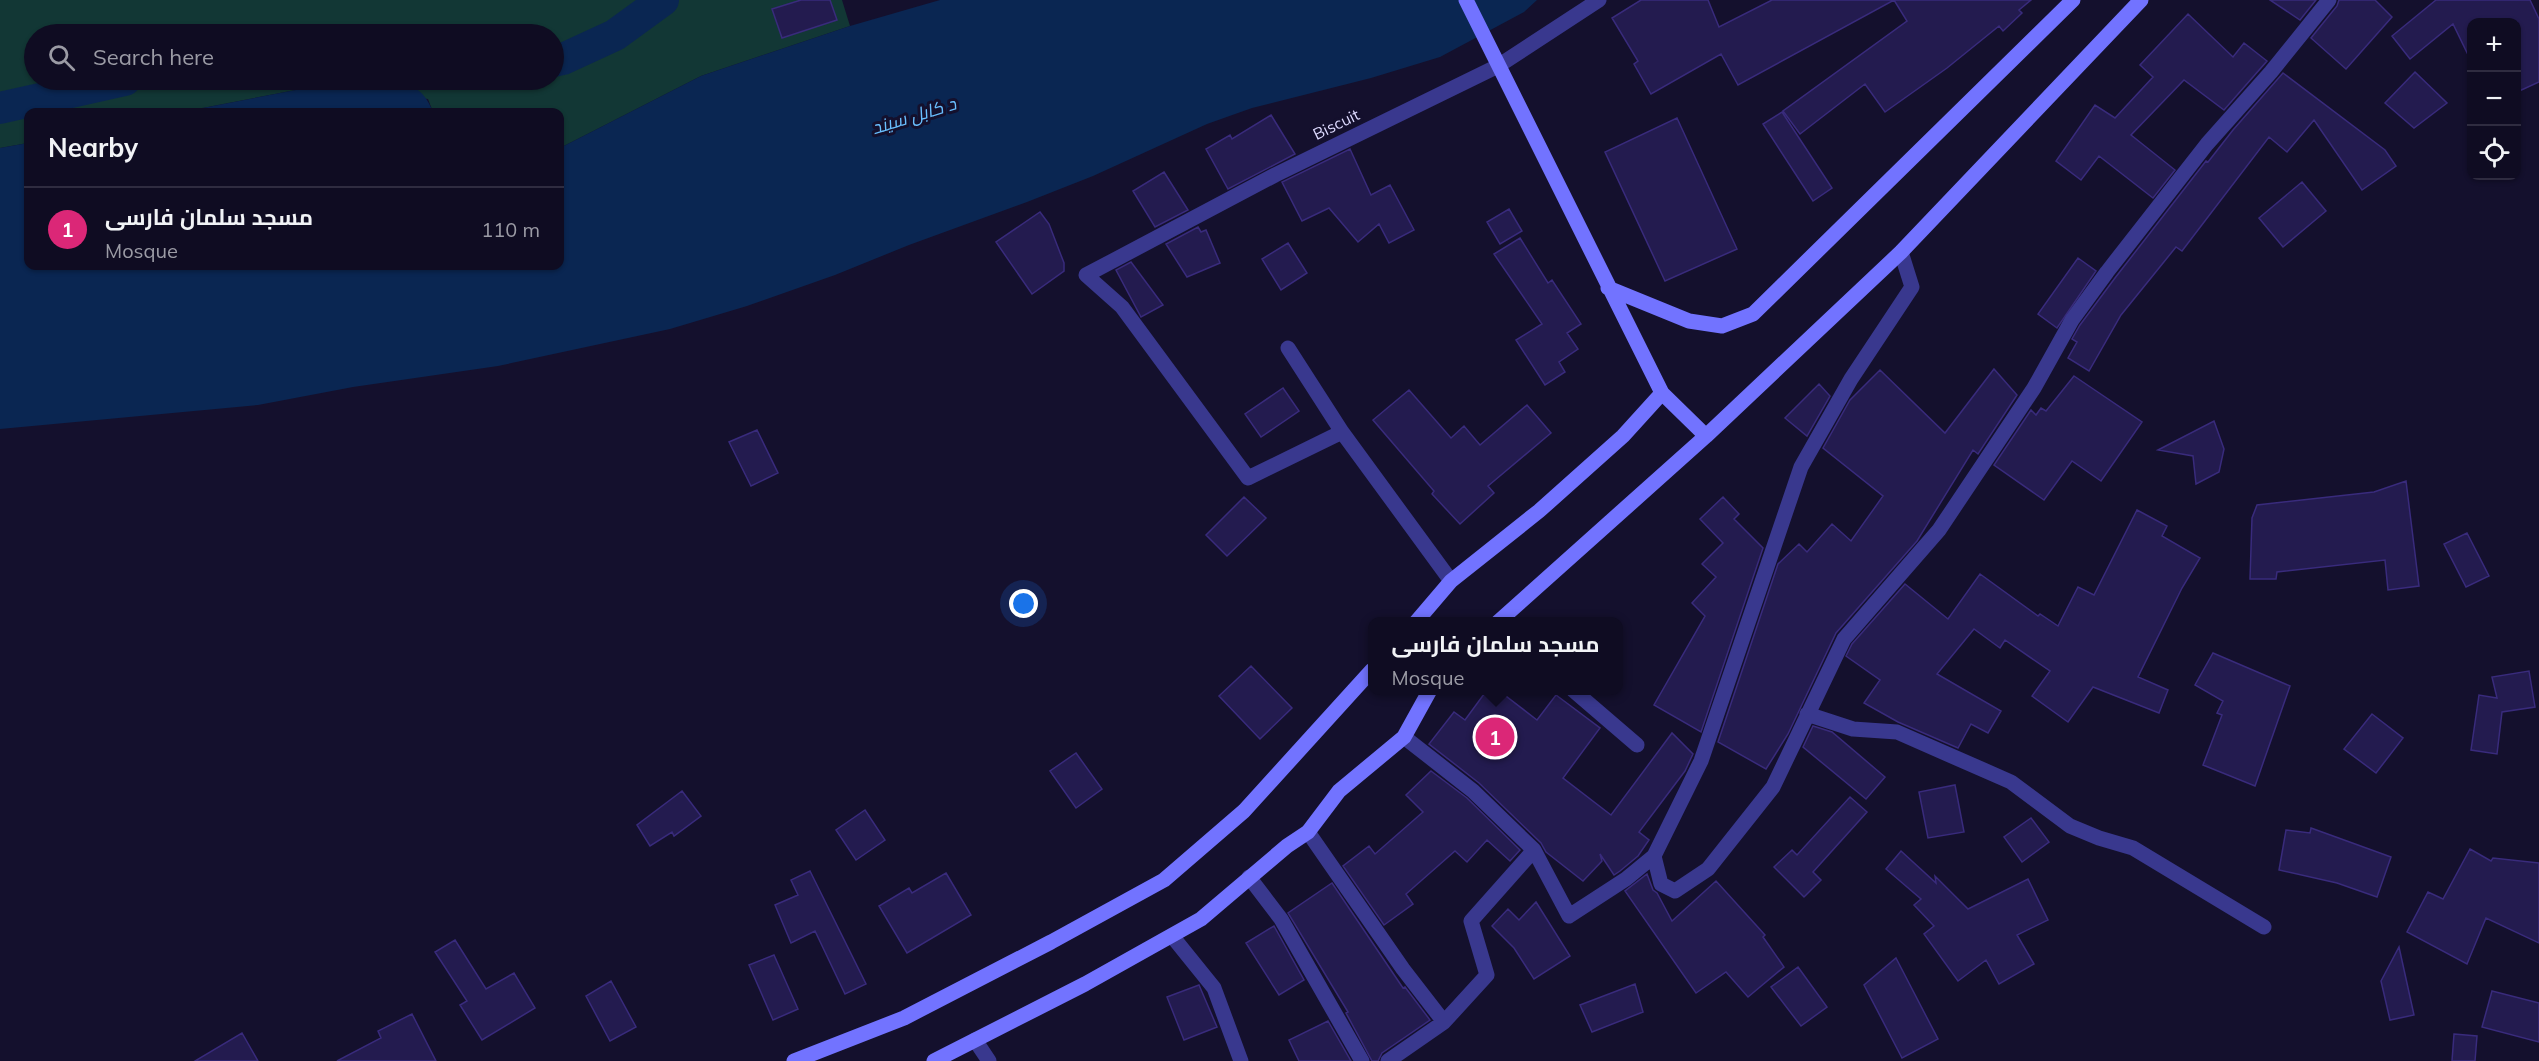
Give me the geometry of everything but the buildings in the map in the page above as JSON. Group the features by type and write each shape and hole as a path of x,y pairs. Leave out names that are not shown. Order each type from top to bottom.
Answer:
{"main road":[{"path":"1466,0 1662,393 1706,435"},
{"path":"1608,288 1689,321 1722,326 1753,314 2073,0"},
{"path":"1502,617 1706,435 1901,252 2141,0"},
{"path":"1420,617 1451,581 1539,510 1623,436 1662,393"},
{"path":"794,1061 904,1018 1164,880 1244,812 1368,674"},
{"path":"934,1061 1201,919 1249,877 1308,832 1339,791 1404,737 1427,695"}],"street":[{"name":"Biscuit","path":"1342,432 1248,478 1122,307 1086,275 1275,175 1497,66 1599,0"},
{"path":"1654,856 1661,884 1675,891 1708,869 1773,787 1844,639 1939,530 2034,388 2072,320 2107,272 2207,144 2271,72 2329,0"},
{"path":"1404,737 1473,791 1534,850 1569,916 1626,879 1654,856 1701,761 1801,467 1851,379 1912,286 1901,252"},
{"path":"1288,348 1342,432 1451,581"},
{"path":"1579,695 1637,745"},
{"path":"1808,714 1853,729 1897,732 2011,782 2070,826 2098,838 2133,848 2264,927"},
{"path":"1308,832 1403,969 1444,1022"},
{"path":"1388,1061 1444,1022 1487,975 1471,921 1534,850"},
{"path":"1249,877 1281,919 1362,1061"},
{"path":"1172,936 1214,988 1241,1061"},
{"path":"975,1040 989,1061"}],"green space":[{"path":"0,0 842,0 850,26 701,76 564,146 564,108 431,108 428,99 328,90 564,90 564,24 24,24 24,90 296,90 203,108 24,108 24,144 0,148"}],"water":[{"name":"د کابل سيند","path":"940,0 1537,0 1524,12 1440,57 1371,78 1252,108 1207,124 1093,176 835,275 747,306 670,329 498,366 353,387 258,405 0,429 0,148 24,144 24,270 564,270 564,146 701,76 850,26"},
{"path":"296,90 418,90 432,108 203,108"}],"waterway":[{"path":"564,59 615,35 663,0"},
{"path":"0,108 80,90"}],"place":[{"name":"مسجد سلمان فارسی","path":"1495,737"}]}
